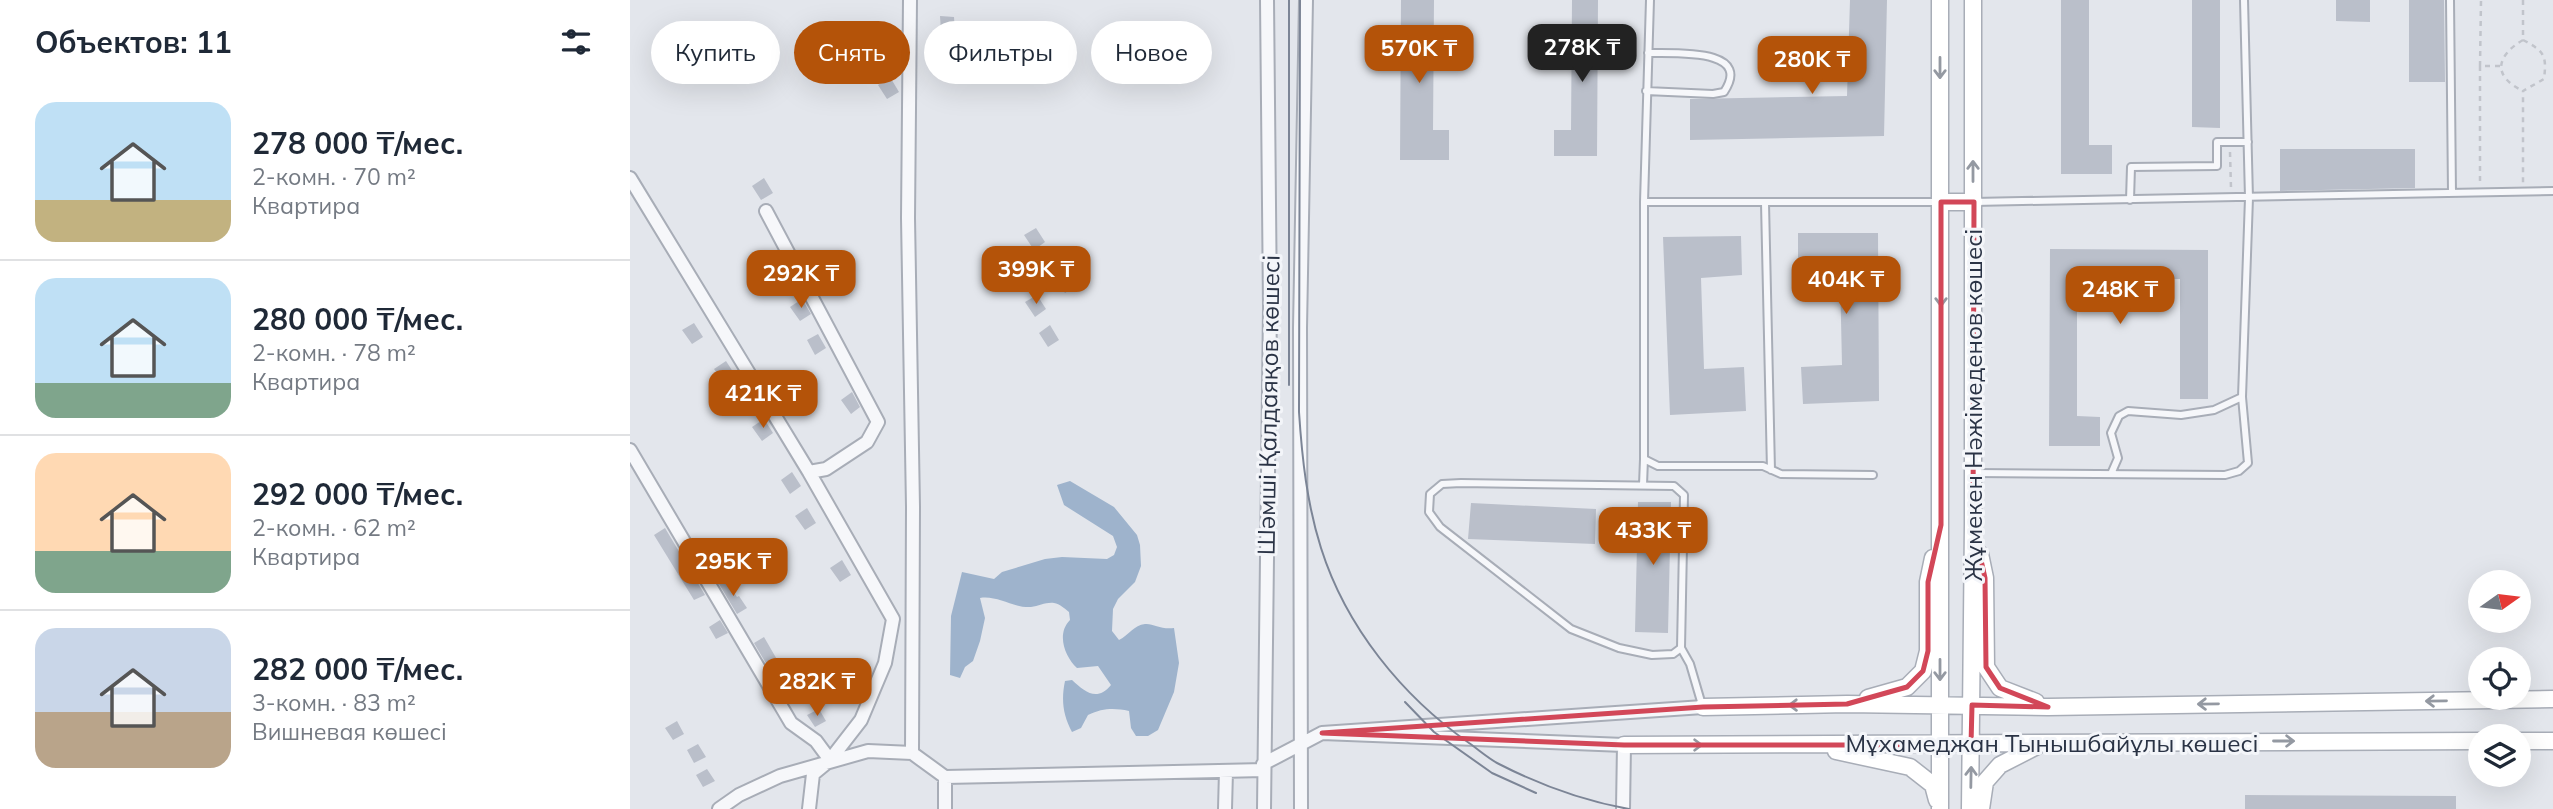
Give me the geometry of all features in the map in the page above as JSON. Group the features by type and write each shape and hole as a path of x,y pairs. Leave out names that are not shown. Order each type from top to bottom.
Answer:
{"street":[{"path":"910,0 908,218 913,507 912,753"},
{"name":"Шәмші Қалдаяқов көшесі","path":"1264,809 1270,307 1267,0"},
{"name":"Шәмші Қалдаяқов көшесі","path":"1301,809 1300,328 1306,0"},
{"name":"Жұмекен Нәжімеденов көшесі","path":"1940,0 1940,809"},
{"name":"Жұмекен Нәжімеденов көшесі","path":"1970,809 1973,0"},
{"path":"630,178 809,472 893,619 886,663 861,720 830,760 813,774 808,809"},
{"path":"1941,202 1973,202"},
{"path":"766,211 878,422 867,442 826,469 809,472"},
{"path":"630,450 791,723 816,741 830,760"},
{"path":"1973,524 1985,578 1986,667 2000,688 2048,707"},
{"path":"1847,704 1906,687 1923,671 1928,651 1928,582 1941,525"},
{"name":"Мұхамеджан Тынышбайұлы көшесі","path":"1703,707 1940,704 2048,707 2553,699"},
{"path":"719,809 739,795 780,776 868,751 912,753 945,777 1226,771 1264,767 1300,742 1322,733 1703,707"},
{"path":"1322,733 1624,746 1623,809"},
{"path":"1981,809 1985,782 2000,765 2049,741"},
{"name":"Мұхамеджан Тынышбайұлы көшесі","path":"1624,746 1971,745 2049,741 2468,741"},
{"path":"2531,741 2553,741"},
{"path":"1813,744 1910,767 1933,785 1940,809"},
{"path":"1226,771 1226,809"},
{"path":"945,777 946,809"}],"lane":[{"path":"1643,485 1644,202 1650,0"},
{"path":"1973,473 2225,475 2239,471 2248,463 2242,397 2249,198 2244,0"},
{"path":"2450,0 2452,193"},
{"path":"1646,91 1713,94 1724,92 1730,76 1728,66 1723,60 1648,53"},
{"path":"2130,201 2131,167 2217,166 2217,142 2248,142"},
{"path":"1973,202 2553,191"},
{"path":"1644,202 1941,202"},
{"path":"1765,203 1771,470"},
{"path":"2111,474 2118,458 2111,433 2119,416 2128,411 2181,415 2214,410 2242,397"},
{"path":"1644,459 1658,466 1763,466 1781,474 1873,475"},
{"path":"1681,648 1673,654 1652,655 1619,648 1571,629 1440,527 1429,512 1430,494 1442,484 1674,486 1684,495 1681,648 1690,664 1703,707"}],"path":[{"path":"2480,192 2481,0"},
{"path":"2523,0 2523,40"},
{"path":"2523,40 2540,49 2546,63 2544,79 2523,91"},
{"path":"2523,40 2509,48 2501,66 2503,77 2523,91"},
{"path":"2546,63 2553,63"},
{"path":"2480,65 2501,66"},
{"path":"2523,91 2523,191"},
{"path":"2230,142 2231,198"}],"highlighted area":[{"path":"1941,202 1974,202 1973,524 1985,578 1986,667 2000,688 2048,707 1972,705 1971,745 1624,745 1322,733 1703,707 1847,704 1907,687 1923,671 1928,651 1928,582 1941,525"}],"water":[{"path":"1070,481 1114,507 1137,535 1140,545 1141,566 1135,582 1118,599 1113,609 1112,631 1119,640 1141,625 1174,628 1179,663 1174,692 1158,730 1148,736 1136,736 1131,728 1129,711 1113,709 1088,715 1081,728 1072,732 1064,707 1065,681 1072,680 1086,691 1096,694 1111,685 1098,666 1077,668 1069,658 1063,638 1070,620 1069,612 1056,604 1024,607 993,598 980,598 985,618 973,661 965,667 960,678 950,675 951,616 962,572 994,579 1002,572 1045,559 1107,559 1114,555 1117,547 1113,536 1064,505 1057,485"}],"building":[{"path":"1401,0 1434,0 1433,130 1449,130 1449,160 1400,160"},
{"path":"1572,0 1598,0 1597,156 1554,156 1554,130 1571,130"},
{"path":"1850,0 1887,0 1884,136 1690,140 1690,99 1847,96"},
{"path":"2061,0 2089,0 2089,145 2112,145 2112,174 2061,174"},
{"path":"2192,0 2220,0 2220,128 2192,127"},
{"path":"2336,0 2370,0 2370,22 2336,21"},
{"path":"2409,0 2444,0 2445,82 2409,82"},
{"path":"940,16 954,17 954,21 940,21"},
{"path":"894,84 899,92 887,99 878,85"},
{"path":"2280,149 2415,149 2415,188 2280,191"},
{"path":"764,178 773,193 761,200 752,186"},
{"path":"1036,228 1045,242 1034,250 1024,235"},
{"path":"1798,233 1878,233 1879,401 1803,404 1801,367 1842,365 1840,274 1798,275"},
{"path":"1741,236 1742,275 1701,278 1704,369 1744,367 1746,411 1670,415 1663,237"},
{"path":"2050,249 2208,250 2208,399 2180,399 2180,279 2077,279 2077,416 2100,417 2100,446 2049,446"},
{"path":"1010,265 1019,279 1007,287 998,273"},
{"path":"777,270 786,284 775,291 765,277"},
{"path":"820,271 829,285 819,292 811,277"},
{"path":"1067,272 1076,286 1065,293 1055,279"},
{"path":"1037,295 1046,309 1035,317 1025,302"},
{"path":"802,299 811,314 800,321 790,307"},
{"path":"694,323 703,337 692,344 682,330"},
{"path":"1050,325 1059,340 1048,347 1039,333"},
{"path":"818,334 826,348 815,355 807,340"},
{"path":"726,361 735,375 724,383 714,369"},
{"path":"749,391 758,405 747,413 738,398"},
{"path":"852,392 860,407 851,414 841,400"},
{"path":"764,419 773,433 762,441 752,427"},
{"path":"792,472 801,486 790,494 781,480"},
{"path":"1638,502 1671,502 1668,633 1635,632"},
{"path":"1471,503 1596,509 1595,544 1468,539"},
{"path":"807,508 816,523 805,530 795,516"},
{"path":"665,528 705,595 694,600 654,535"},
{"path":"842,560 851,575 840,582 830,568"},
{"path":"726,580 747,608 737,614 719,584"},
{"path":"720,620 728,633 716,639 709,627"},
{"path":"764,637 797,694 787,699 754,643"},
{"path":"819,709 826,721 815,727 807,715"},
{"path":"677,721 684,734 673,740 665,728"},
{"path":"698,744 706,757 694,763 687,750"},
{"path":"707,769 715,781 703,787 696,775"},
{"path":"2245,795 2456,796 2456,809 2245,809"}],"tram line":[{"path":"1289,0 1289,385"},
{"path":"1300,0 1299,412 1309,498 1316,531 1332,577 1345,605 1379,657 1421,704 1444,724 1492,760 1515,772 1579,797 1629,809"},
{"path":"1405,702 1434,732 1492,773 1536,793"}]}
